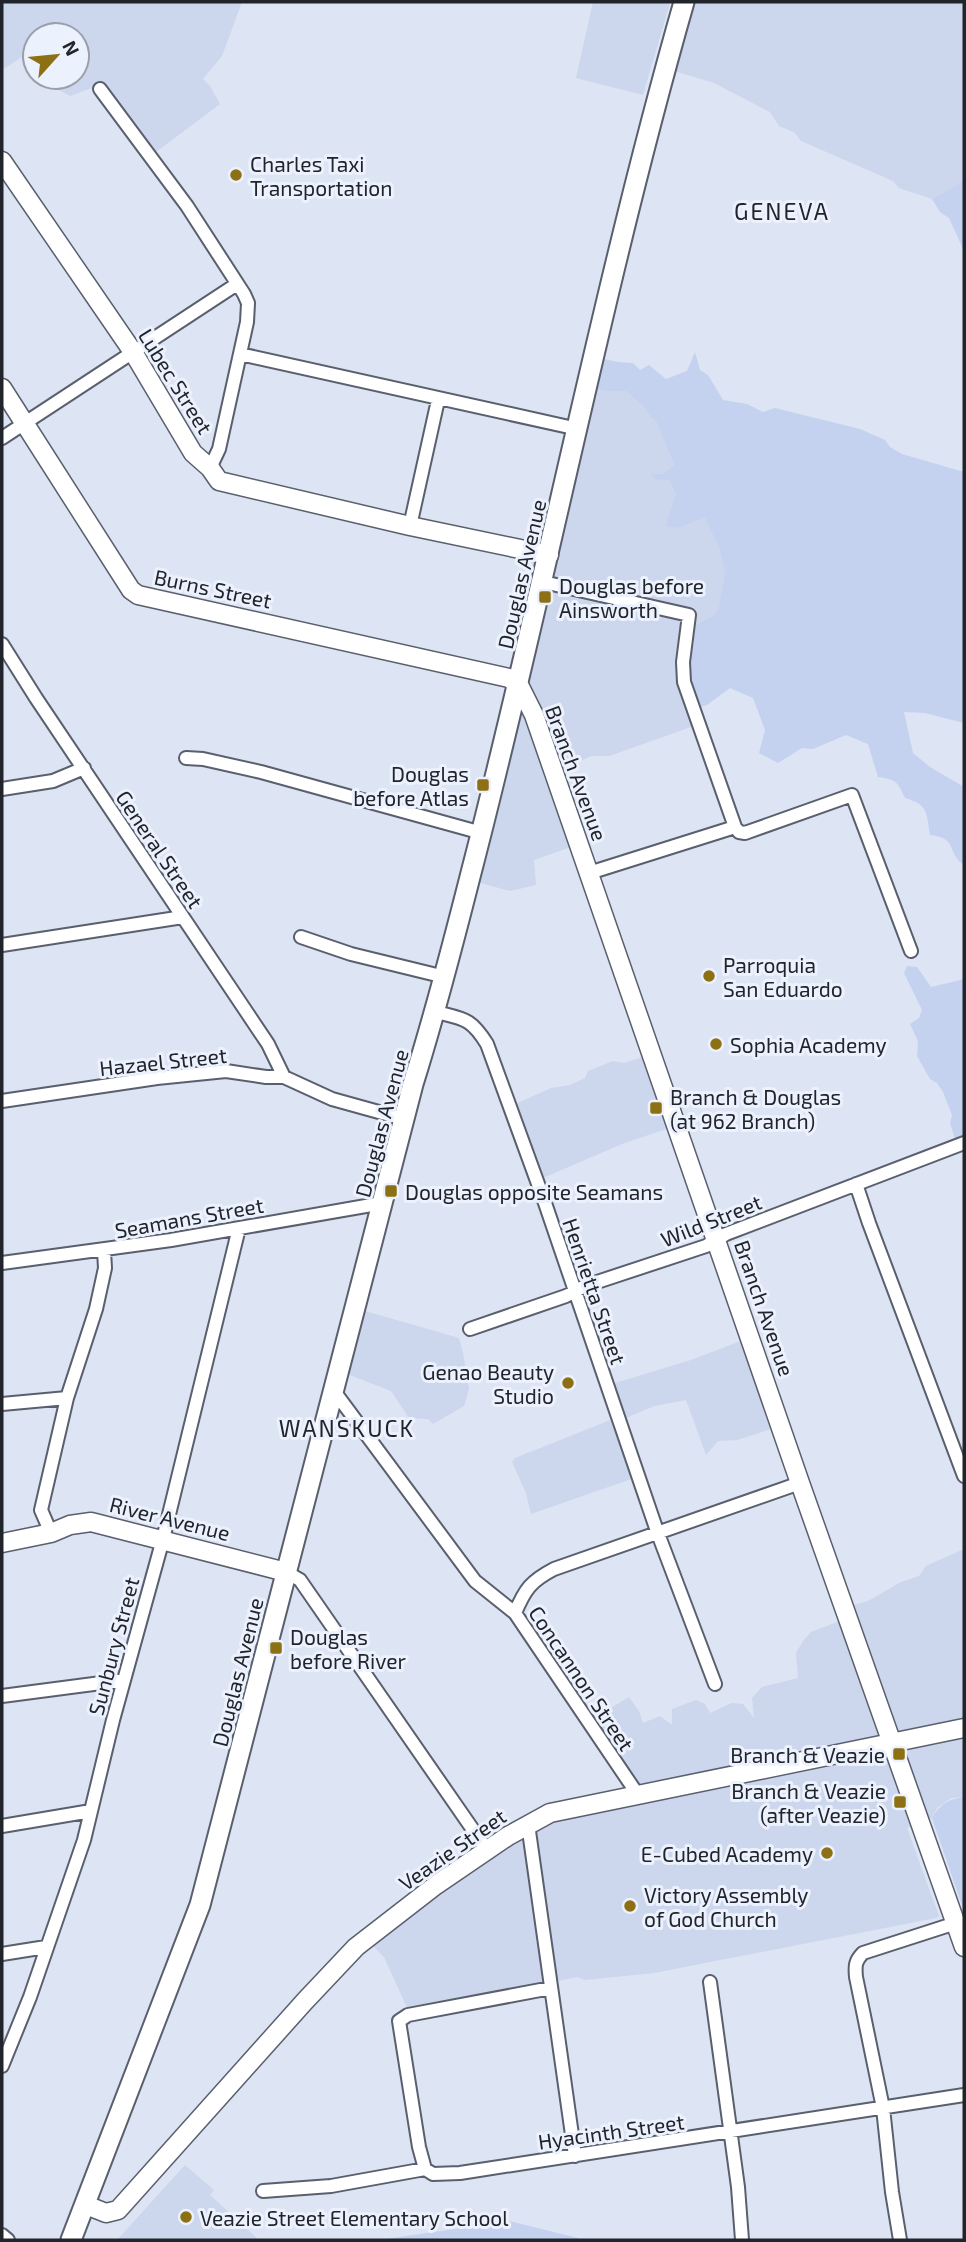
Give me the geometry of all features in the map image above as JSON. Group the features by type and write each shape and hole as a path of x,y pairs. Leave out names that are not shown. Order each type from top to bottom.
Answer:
{"main road":[{"name":"Douglas Avenue","path":"71,2240 200,1906 404,1119 436,1012 482,833 624,231 684,2"}],"street":[{"path":"100,89 187,206 248,303 247,323 219,449 211,468"},
{"name":"Lubec Street","path":"2,161 133,352 193,453 211,468 219,481 410,526 549,555"},
{"path":"2,438 237,284"},
{"path":"240,354 578,429"},
{"name":"Burns Street","path":"2,388 131,590 138,595 509,678 519,685"},
{"path":"410,526 438,400"},
{"path":"543,582 689,615 683,662 684,682 735,827 739,832 745,833 852,795 911,951"},
{"name":"General Street","path":"3,647 268,1044 284,1077"},
{"name":"Branch Avenue","path":"519,685 534,715 964,1947"},
{"path":"186,758 203,759 261,772 482,833"},
{"path":"2,789 53,781 84,768"},
{"path":"589,873 735,827"},
{"path":"2,945 183,917"},
{"path":"301,937 351,954 445,977"},
{"name":"Henrietta Street","path":"436,1012 469,1021 479,1030 487,1044 657,1531 715,1684"},
{"name":"Hazael Street","path":"2,1101 157,1078 226,1071 284,1077 332,1099 404,1119"},
{"name":"Wild Street","path":"470,1329 575,1292 585,1286 706,1246 726,1234 964,1143"},
{"path":"856,1184 964,1476"},
{"name":"Seamans Street","path":"2,1263 104,1251 383,1203"},
{"name":"Sunbury Street","path":"2,2066 30,1997 84,1840 163,1539 239,1228"},
{"path":"51,1533 41,1510 67,1398 96,1308 105,1268 104,1251"},
{"name":"Concannon Street","path":"334,1391 475,1581 515,1612 638,1795"},
{"path":"2,1404 67,1398"},
{"path":"515,1612 526,1589 537,1578 554,1569 800,1483"},
{"name":"River Avenue","path":"2,1543 91,1522 286,1573"},
{"path":"286,1573 300,1580 487,1850"},
{"path":"2,1696 124,1680"},
{"name":"Veazie Street","path":"86,2205 106,2213 118,2210 356,1947 436,1885 527,1824 550,1813 964,1728"},
{"path":"2,1826 91,1811"},
{"path":"527,1824 575,2156"},
{"path":"900,2240 883,2108 856,1977 856,1959 863,1952 956,1923"},
{"path":"2,1954 46,1947"},
{"path":"709,1982 738,2187 742,2240"},
{"path":"425,2169 399,2021 408,2015 551,1988"},
{"name":"Hyacinth Street","path":"263,2191 331,2186 425,2169 433,2174 460,2173 964,2095"},
{"path":"2,2235 8,2240"}],"shaded area":[{"path":"2,2 242,2 222,56 203,79 220,104 152,155 97,86 91,88 91,21 21,21 21,58 2,70"},
{"path":"593,2 670,3 643,95 576,78"},
{"path":"682,2 964,2 964,181 932,199 899,188 893,181 801,141 794,132 779,126 770,112 714,83 671,70"},
{"path":"61,91 84,91 70,96"},
{"path":"964,181 964,251 949,218 940,212 932,199"},
{"path":"695,352 700,370 708,375 723,400 747,404 763,412 775,408 860,429 885,440 890,447 902,454 964,472 964,723 925,713 904,712 913,753 930,767 964,787 964,865 945,839 930,835 925,810 905,798 896,782 878,777 868,744 846,735 813,749 802,748 778,763 759,753 765,730 753,698 730,688 707,705 688,711 678,680 679,634 718,610 725,573 719,548 705,518 678,528 666,526 676,494 669,480 655,479 651,473 662,474 674,465 656,421 626,391 604,391 587,386 594,357 633,363 640,370 649,365 666,379 687,371"},
{"path":"587,386 604,391 626,391 656,421 674,465 662,474 652,473 655,479 669,479 676,495 678,528 705,518 719,548 725,573 718,610 679,634 694,726 609,756 591,756 556,773 579,844 534,860 536,885 510,891 473,881"},
{"path":"907,966 917,967 931,987 964,977 964,1143 957,1145 950,1123 952,1115 943,1092 937,1083 930,1079 917,1056 918,1041 910,1024 919,1018 922,1010 904,973"},
{"path":"646,1056 672,1127 622,1144 531,1183 507,1108 551,1088 570,1085 585,1078 588,1071 613,1061 624,1063"},
{"path":"365,1311 459,1338 469,1389 464,1406 433,1424 428,1419 409,1418 391,1391 347,1374"},
{"path":"746,1339 774,1428 737,1440 718,1441 706,1455 686,1400 654,1406 617,1422 637,1477 531,1514 526,1493 512,1462 515,1458 613,1419 602,1387 691,1360"},
{"path":"964,1549 964,1797 951,1798 937,1808 932,1818 907,1828 939,1916 654,1973 585,1980 577,1977 409,2012 384,1957 366,1939 515,1829 632,1797 588,1722 629,1697 639,1711 643,1723 660,1716 672,1725 672,1709 696,1700 705,1704 710,1713 732,1703 743,1704 754,1718 752,1698 762,1687 798,1678 796,1653 811,1632 843,1620 843,1608 868,1601 901,1582 919,1576 926,1566"},
{"path":"964,1797 964,1911 932,1818 945,1803"},
{"name":"Veazie Street Elementary School","path":"185,2165 214,2190 210,2195 259,2240 117,2240"},
{"path":"509,2221 579,2240 379,2240"}],"place":[{"name":"Charles Taxi Transportation","path":"236,175"},
{"name":"Douglas before Ainsworth","path":"545,597"},
{"name":"Douglas before Atlas","path":"483,785"},
{"name":"Parroquia San Eduardo","path":"709,976"},
{"name":"Sophia Academy","path":"716,1044"},
{"name":"Branch & Douglas (at 962 Branch)","path":"656,1108"},
{"name":"Douglas opposite Seamans","path":"391,1191"},
{"name":"Genao Beauty Studio","path":"568,1383"},
{"name":"Douglas before River","path":"276,1648"},
{"name":"Branch & Veazie","path":"899,1754"},
{"name":"Branch & Veazie (after Veazie)","path":"900,1802"},
{"name":"E-Cubed Academy","path":"827,1853"},
{"name":"Victory Assembly of God Church","path":"630,1906"},
{"name":"Veazie Street Elementary School","path":"186,2217"}],"district":[{"name":"GENEVA","path":"782,211"},
{"name":"WANSKUCK","path":"347,1428"}]}
